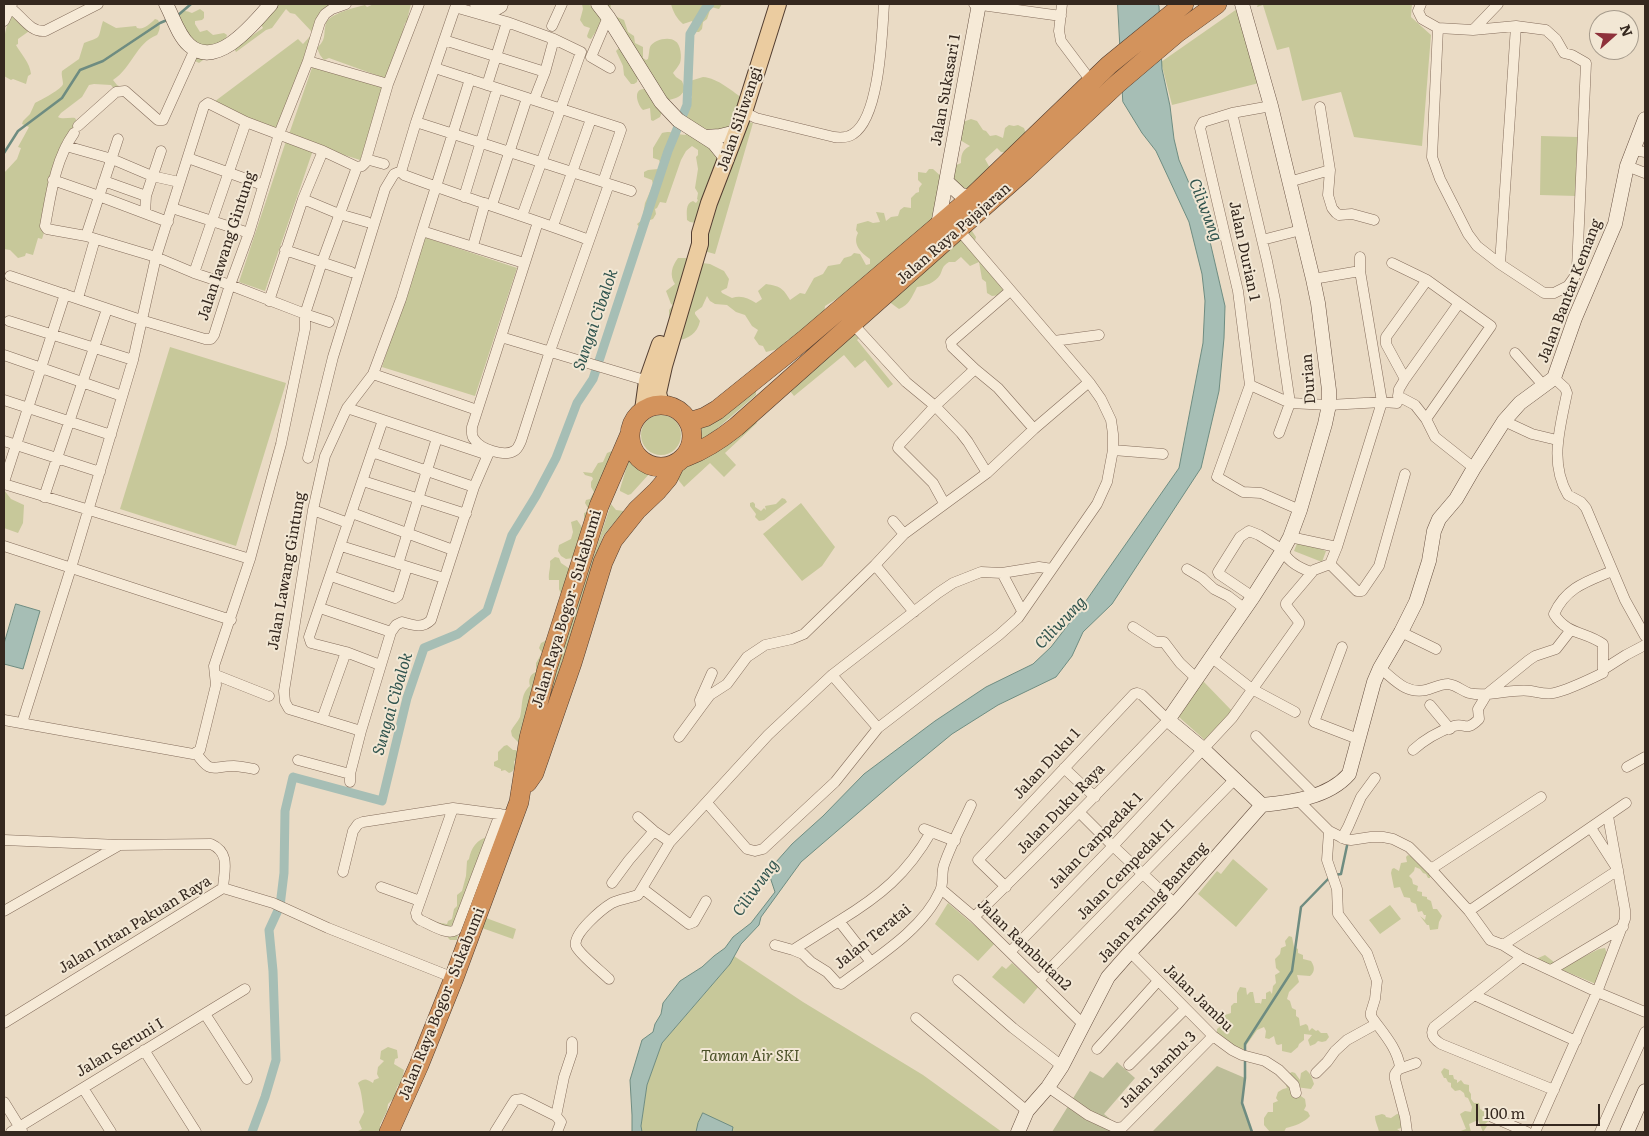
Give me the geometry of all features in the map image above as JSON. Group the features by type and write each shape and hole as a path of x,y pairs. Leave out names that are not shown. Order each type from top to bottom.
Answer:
{"highway":[{"name":"Jalan Raya Pajajaran","path":"681,461 724,436 959,230 1066,120 1091,82 1166,17 1184,4"},
{"name":"Jalan Raya Pajajaran","path":"689,422 705,417 717,410 768,370 938,225 1066,120 1116,84 1177,33 1217,4"},
{"path":"768,370 781,386"},
{"path":"670,406 678,410 689,422 692,433 692,443 681,461 666,467 657,467 640,459 634,452 631,443 630,434 636,416 652,407 670,406"},
{"name":"Jalan Raya Bogor - Sukabumi","path":"529,770 529,738 547,669 599,506 630,434"},
{"name":"Jalan Raya Bogor - Sukabumi","path":"389,1132 419,1065 454,978 507,815 519,802 521,790 572,663 603,562 613,540 681,461"}],"main road":[{"name":"Jalan Siliwangi","path":"652,407 658,393 653,383 664,366 700,244 700,232 744,112 778,4"}],"street":[{"path":"4,21 9,5 32,27 39,32 45,31 84,7 98,4"},
{"path":"169,9 180,34 190,46 204,52 231,44 240,38 271,4"},
{"name":"Jalan lawang Gintung","path":"10,276 141,320 205,339 211,339 250,233 279,134 308,62 320,22 325,14 332,9 346,4"},
{"path":"22,723 71,568 133,360 156,257 206,104 208,103 246,122 323,151 357,167 364,165 388,84 419,4"},
{"path":"475,4 496,10 502,7 503,4"},
{"path":"552,26 562,4"},
{"path":"598,4 661,102 682,122 714,143 727,159"},
{"path":"744,112 756,118 834,138 844,138 854,134 867,114 875,89 880,65 884,4"},
{"path":"977,4 1061,16"},
{"name":"Jalan Sukasari 1","path":"938,225 977,4"},
{"path":"1062,4 1059,34 1061,41 1091,82"},
{"name":"Durian","path":"1168,720 1249,603 1290,537 1300,510 1329,405 1330,390 1313,279 1270,106 1242,4"},
{"path":"1421,4 1418,11 1422,19 1438,28 1473,30 1516,26 1546,30 1556,40 1564,53 1586,63 1577,269 1575,276 1568,286 1558,291 1549,293 1539,290 1500,264 1473,241 1435,169 1432,157 1438,28"},
{"path":"1473,30 1498,4"},
{"path":"308,458 333,357 385,189 394,174 401,170 453,11 458,8 507,22 554,39 610,68"},
{"path":"591,57 608,17"},
{"path":"487,85 507,22"},
{"path":"1500,264 1516,26"},
{"path":"474,246 509,152 531,99 545,72 554,39"},
{"path":"444,40 545,72"},
{"name":"Jalan Lawang Gintung","path":"195,49 163,120 158,120 125,91 121,90 116,92 76,130 66,146 53,180 46,228 90,237 156,257 194,274 230,285 330,322"},
{"path":"522,216 581,52"},
{"path":"308,62 388,84"},
{"path":"347,408 489,453 506,454 518,449 589,240 621,129 435,68"},
{"name":"Jalan Lawang Gintung","path":"361,731 289,709 285,702 284,691 313,510 325,456 347,408 373,374 401,299 470,79"},
{"path":"464,197 497,89"},
{"path":"1270,106 1232,114 1275,300 1290,403 1279,433"},
{"path":"1320,107 1330,170 1328,195 1330,201 1336,213 1352,214 1374,220"},
{"name":"Jalan Durian 1","path":"1232,114 1203,122 1200,128 1237,285 1250,385"},
{"path":"554,226 591,119"},
{"name":"Jalan Bantar Kemang","path":"1262,805 1299,801 1336,786 1344,781 1349,774 1374,682 1416,602 1429,561 1434,532 1439,519 1456,499 1504,421 1520,403 1550,382 1615,224 1627,166 1639,151 1645,119"},
{"name":"Jalan Lawang Gintung","path":"194,274 246,122"},
{"path":"416,122 632,192"},
{"path":"705,137 736,132"},
{"path":"78,298 100,196 118,139"},
{"path":"66,146 112,159 152,176 179,182"},
{"path":"145,213 146,196 161,151"},
{"path":"269,301 303,199 323,151"},
{"name":"Jalan Lawang Gintung","path":"188,158 263,185"},
{"path":"366,159 384,164"},
{"path":"1627,166 1645,173"},
{"path":"4,720 193,754 200,750 216,685 214,666 250,559 281,444 305,330 305,314 357,167"},
{"path":"401,170 404,175 436,188 554,226 589,240"},
{"path":"1289,182 1330,170"},
{"path":"53,180 168,222"},
{"path":"104,181 146,196"},
{"path":"946,181 961,195 972,197"},
{"path":"303,199 339,214 367,222"},
{"name":"Jalan Lawang Gintung","path":"172,208 250,233"},
{"path":"489,453 474,440 472,435 477,410 538,222"},
{"path":"707,803 746,849 758,851 763,849 834,782 878,728 999,636 1018,618 1097,504 1107,482 1113,450 1113,434 1111,420 1101,398 959,230"},
{"path":"1262,240 1301,230"},
{"path":"422,231 524,263"},
{"path":"286,250 351,272"},
{"path":"1330,564 1382,402 1360,271 1360,257"},
{"path":"1392,263 1427,280 1491,326 1426,419"},
{"path":"1313,279 1360,271"},
{"path":"1405,379 1386,344 1386,337 1427,280"},
{"path":"1010,291 951,342 952,347 1002,392 1034,429"},
{"path":"65,294 4,483 88,511 250,559"},
{"path":"1459,303 1405,379 1399,389 1398,396 1415,405 1426,419 1435,437 1474,468"},
{"path":"44,497 107,309"},
{"path":"9,321 133,360"},
{"path":"852,323 906,382 935,406 968,442 988,473"},
{"path":"1054,341 1099,336"},
{"path":"501,337 653,383"},
{"path":"1515,353 1550,382 1565,388 1567,394 1557,440 1557,469 1570,498 1584,504 1630,611 1645,636"},
{"path":"4,355 122,396"},
{"path":"944,503 933,483 898,448 935,406 975,368"},
{"path":"373,374 477,410"},
{"path":"679,737 710,695 727,684 747,657 765,645 792,640 804,634 904,534 944,503 988,473 1034,429 1089,382"},
{"path":"1300,510 1261,493 1243,492 1218,477 1250,385 1290,403 1329,405 1398,403"},
{"path":"4,400 110,435"},
{"path":"380,665 346,652 311,643 309,637 383,420"},
{"path":"1504,421 1532,434 1557,440"},
{"path":"330,576 396,598 398,596 408,534 437,438"},
{"path":"4,441 100,472"},
{"path":"1113,450 1164,454"},
{"path":"372,452 474,488"},
{"path":"298,760 350,778 361,731 391,632 396,625 402,622 420,626 431,620 474,488 489,453"},
{"path":"1330,564 1357,591 1362,591 1379,566 1405,474"},
{"path":"363,481 466,514"},
{"path":"313,510 408,534 453,550"},
{"path":"893,521 904,534"},
{"path":"1249,603 1218,573 1233,546 1242,535 1251,531 1283,550 1285,557 1301,568 1311,572 1316,568 1330,564"},
{"path":"1290,537 1337,547"},
{"path":"4,546 231,620"},
{"path":"341,546 444,578"},
{"path":"875,565 914,612"},
{"path":"609,979 578,950 575,944 577,937 591,920 614,902 638,895 670,842 768,735 832,675 953,582 981,572 1002,573 1039,567 1052,569"},
{"path":"1188,569 1214,589 1249,603"},
{"path":"1604,669 1603,644 1570,631 1555,615 1558,607 1578,585 1612,571"},
{"name":"Jalan Campedak 1","path":"1010,952 1113,846 1232,718 1299,624 1286,604 1311,572"},
{"path":"1002,573 1022,611"},
{"path":"320,608 391,632"},
{"path":"1133,627 1156,642 1164,642 1180,663 1196,678"},
{"path":"1413,750 1428,739 1450,728 1458,726 1469,727 1478,720 1478,709 1487,694 1528,660 1556,649 1570,631"},
{"path":"1401,632 1436,649"},
{"path":"1380,668 1410,691 1448,684 1469,693 1487,694 1530,691 1553,693 1603,673 1604,669 1645,645"},
{"path":"1342,647 1314,722 1358,739"},
{"path":"322,719 346,652"},
{"path":"1211,657 1252,689 1296,712"},
{"path":"701,707 700,700 712,673"},
{"path":"216,675 269,696"},
{"path":"832,675 878,728"},
{"name":"Jalan Duku 1","path":"1006,887 978,860 1134,694 1142,695 1168,720"},
{"path":"1430,705 1450,728"},
{"path":"1168,720 1203,749 1262,805"},
{"name":"Jalan Duku Raya","path":"974,917 1095,797 1168,720"},
{"path":"1256,736 1315,795"},
{"path":"196,753 206,766 214,769 234,766 254,769"},
{"path":"1627,767 1645,757"},
{"path":"1064,768 1095,797"},
{"path":"1346,839 1348,827 1361,797 1375,778"},
{"name":"Jalan Cempedak II","path":"1038,980 1234,780"},
{"path":"1431,869 1541,798"},
{"path":"1299,801 1329,831 1346,839 1383,837 1393,839 1409,848 1469,911 1490,940 1597,992 1645,1012"},
{"path":"1469,911 1626,803"},
{"name":"Jalan Parung Banteng","path":"1018,1132 1027,1111 1062,1066 1108,977 1262,805"},
{"name":"Jalan Teratai","path":"793,950 803,954 840,984 871,962 908,932 929,910 942,889 941,876 944,864 971,806"},
{"path":"343,872 353,831 358,824 363,822 453,808 507,815 454,932 448,932 418,919 416,913 453,808"},
{"path":"1080,812 1175,904"},
{"path":"638,816 654,831 670,842"},
{"path":"1535,1132 1576,1041 1623,928 1626,910 1608,816"},
{"path":"1591,828 1618,870"},
{"path":"774,945 793,950 866,904 896,879 916,858 928,830 955,841"},
{"path":"612,882 654,831"},
{"path":"1329,831 1327,860 1336,889 1338,914 1367,953 1377,981 1371,1016 1388,1039 1400,1064 1395,1079 1407,1132"},
{"path":"4,840 119,846 211,844 221,850 226,861 222,888"},
{"path":"4,911 119,846"},
{"path":"1503,945 1618,870"},
{"path":"382,887 420,901"},
{"name":"Jalan Intan Pakuan Raya","path":"4,1023 222,888 273,903 328,928 454,978"},
{"path":"643,889 689,924 694,922 706,902"},
{"name":"Jalan Rambutan2","path":"942,889 974,917 1084,1024"},
{"path":"839,921 871,962"},
{"path":"1550,970 1623,928"},
{"name":"Jalan Jambu","path":"1130,952 1213,1036 1232,1050 1265,1062 1279,1070 1294,1086 1296,1093"},
{"path":"1522,957 1432,1030 1434,1038 1442,1044 1554,1090"},
{"path":"958,980 1013,1028 1062,1066"},
{"path":"1097,1049 1158,981"},
{"name":"Jalan Seruni I","path":"17,1131 144,1050 245,989"},
{"path":"1474,995 1576,1041"},
{"path":"1129,1065 1185,1009"},
{"path":"205,1014 247,1078"},
{"path":"916,1018 1027,1111"},
{"path":"1316,1073 1347,1040 1376,1024"},
{"path":"1600,1132 1645,1032"},
{"name":"Jalan Jambu 3","path":"1048,1086 1088,1115 1116,1128 1123,1127 1213,1036"},
{"path":"556,1116 564,1077 572,1053 572,1042"},
{"path":"144,1050 196,1132"},
{"path":"1399,1069 1416,1063"},
{"path":"83,1088 111,1132"},
{"path":"1627,1132 1645,1090"},
{"path":"495,1132 513,1103 518,1099 522,1099 556,1116 560,1122 557,1132"},
{"path":"4,1102 17,1131"},
{"path":"1492,1117 1527,1132"}],"green space":[{"path":"277,4 344,4 322,12 281,135 214,102 298,39 303,44 313,33 295,14 290,13 286,9 272,28 266,30 236,52 234,48 263,28 260,23"},
{"path":"374,4 411,4 408,16 410,21 405,23 404,38 387,79 329,58 324,60 317,48 323,39 328,20 349,9 365,5 367,7"},
{"path":"582,4 588,4 592,7 595,4 611,4 610,10 591,39 587,36 590,28 584,26 580,20 583,9"},
{"path":"671,4 722,4 719,9 711,7 707,19 703,22 702,29 696,32 692,21 683,24 679,20"},
{"path":"1258,4 1412,4 1411,17 1431,35 1422,146 1354,137 1341,92 1302,101 1289,47 1277,50 1263,5 1257,7"},
{"path":"200,9 204,12 204,18 195,21 195,24 200,32 207,30 213,35 224,33 227,35 218,44 211,45 202,53 203,60 199,63 191,59 191,49 184,50 180,47 176,16 185,11 192,13"},
{"path":"1237,9 1263,82 1172,105 1161,62"},
{"path":"13,14 32,29 18,39 18,44 16,45 30,70 31,74 28,76 26,84 4,76 5,35 9,20"},
{"path":"617,17 624,20 628,32 634,36 635,43 643,47 643,58 646,60 648,59 650,47 658,41 672,40 680,48 680,63 673,73 682,81 685,89 678,97 669,100 674,106 672,109 663,109 660,117 653,121 651,120 650,108 643,110 639,105 637,95 640,90 644,89 653,93 638,75 637,82 631,84 624,75 623,66 616,51 619,48 624,50 612,20"},
{"path":"155,19 158,20 160,26 157,35 144,44 125,69 113,80 117,85 135,94 131,98 118,94 111,85 89,85 82,97 58,117 75,118 78,123 77,131 79,135 69,147 51,189 57,192 42,239 38,238 33,255 26,253 25,256 18,258 10,250 4,249 4,173 17,159 21,148 18,147 29,127 22,124 23,121 30,114 35,103 62,86 62,71 79,59 84,43 98,36 103,21 116,28 136,26 137,28 142,28"},
{"path":"314,62 385,86 360,160 288,137"},
{"path":"703,77 720,83 745,100 722,159 712,170 712,180 696,223 687,220 687,209 690,202 696,203 698,200 698,193 695,188 698,150 692,146 686,151 681,160 666,203 660,202 655,209 656,214 653,219 650,220 647,226 640,228 637,224 642,220 645,203 653,185 652,180 644,177 644,172 658,169 661,165 659,160 653,158 653,148 662,133 669,132 686,135 684,132 685,117 691,107 689,102 692,97 690,81"},
{"path":"971,119 977,121 990,136 996,135 1003,138 1005,128 1009,125 1018,125 1024,128 1026,134 1009,153 1001,152 997,148 985,159 990,168 964,230 972,231 976,237 974,244 968,249 984,255 987,270 992,273 1004,290 1000,295 992,296 987,293 986,282 982,279 979,262 970,266 961,257 955,262 949,262 945,265 938,278 933,282 917,287 908,303 899,309 888,301 843,322 836,317 838,298 825,306 824,314 799,335 787,340 782,348 766,352 763,346 759,345 754,338 758,330 752,326 745,315 736,312 727,305 715,304 707,296 702,307 695,312 700,321 695,332 689,337 677,341 674,322 669,315 669,310 673,305 666,291 675,284 672,271 678,258 696,258 702,263 710,264 724,271 729,279 727,288 721,291 722,293 732,298 744,298 756,303 762,299 758,291 766,284 781,288 790,300 800,293 805,294 814,278 823,274 828,266 840,264 844,258 854,253 860,254 866,265 870,264 870,259 863,254 856,241 858,233 856,230 857,224 868,221 873,223 880,222 876,212 884,213 886,221 891,217 898,216 900,210 904,207 911,208 911,198 919,192 922,184 918,180 918,172 926,173 929,169 933,169 944,179 947,217 961,191 952,180 954,166 961,163 962,153 970,146 960,140 963,122"},
{"path":"742,120 753,123 715,254 704,251"},
{"path":"1541,136 1578,137 1577,196 1540,195"},
{"path":"286,141 313,150 265,291 239,282"},
{"path":"424,237 517,268 475,396 382,367"},
{"path":"850,326 860,337 857,340 893,384 888,388 865,360 855,368 844,355 794,396 783,382"},
{"path":"170,347 286,383 236,546 120,509"},
{"path":"752,390 756,391 756,395 697,446 694,429"},
{"path":"746,411 757,423 725,453 736,465 724,477 710,463 684,487 676,477"},
{"path":"661,415 675,421 681,435 675,449 661,455 647,449 641,435 647,421"},
{"path":"612,451 618,453 588,522 584,518 584,513 587,512 588,508 585,503 594,492 591,487 593,479 583,472 592,473 598,463 603,462 607,453"},
{"path":"629,459 639,469 650,473 628,495 620,491 620,489"},
{"path":"4,490 11,499 24,505 23,523 18,533 4,528"},
{"path":"782,498 787,502 764,520 759,521 755,517 756,514 750,503 753,502 755,507 761,511 764,508 766,510 765,506 776,504"},
{"path":"801,503 835,547 822,566 802,581 763,534"},
{"path":"611,504 616,510 624,511 603,536 541,727 518,742 512,736 511,731 520,717 523,696 530,686 530,678 536,672 536,663 542,653 539,648 541,643 547,640 545,702"},
{"path":"577,520 584,530 573,558 566,559 558,551 559,545 571,539 573,532 571,522"},
{"path":"1298,541 1326,551 1322,562 1294,551"},
{"path":"555,557 559,558 561,563 570,569 562,597 559,589 559,580 549,580 550,561"},
{"path":"1203,681 1233,712 1207,742 1179,717"},
{"path":"507,745 519,754 518,759 514,761 513,770 509,773 505,770 501,771 501,769 494,766 494,762 498,760 498,752"},
{"path":"488,837 489,855 463,929 459,929 457,940 450,940 434,922 447,924 452,919 454,909 457,906 457,895 462,891 467,861 471,851 478,842"},
{"path":"1408,855 1413,857 1416,862 1426,865 1431,872 1430,878 1428,878 1426,874 1415,867 1409,876 1413,884 1418,886 1417,891 1422,892 1422,896 1427,897 1431,901 1433,909 1437,909 1442,916 1438,929 1430,930 1429,925 1420,916 1425,920 1426,915 1422,911 1418,912 1416,904 1411,902 1410,898 1404,897 1400,887 1394,888 1392,869 1394,868 1399,871 1401,863 1407,862 1406,857"},
{"path":"1233,859 1268,889 1236,927 1198,894 1217,871 1221,874"},
{"path":"948,903 995,943 978,961 935,924"},
{"path":"1390,905 1401,919 1380,934 1369,920"},
{"path":"486,918 516,929 513,939 482,928"},
{"path":"1289,936 1292,937 1294,947 1298,949 1298,953 1303,955 1303,959 1311,961 1314,969 1310,976 1297,975 1299,982 1289,992 1287,999 1290,1001 1292,1008 1296,1010 1300,1026 1306,1024 1309,1031 1312,1028 1321,1033 1327,1033 1329,1037 1326,1041 1318,1041 1310,1046 1308,1040 1312,1035 1304,1034 1304,1040 1291,1053 1282,1051 1282,1044 1276,1044 1274,1036 1269,1039 1265,1038 1266,1031 1264,1027 1257,1030 1240,1054 1217,1033 1217,1029 1221,1026 1220,1023 1225,1020 1225,1015 1231,1013 1231,1006 1237,1003 1237,993 1240,987 1246,988 1247,995 1253,992 1255,1003 1261,1004 1262,999 1266,999 1266,993 1270,991 1272,994 1273,986 1276,983 1275,975 1280,972 1276,968 1275,959 1280,954 1281,948 1286,946 1285,941"},
{"path":"1605,948 1607,954 1596,984 1536,959 1545,955 1559,966 1565,966 1599,949"},
{"name":"Taman Air SKI","path":"734,956 803,1002 923,1075 1002,1132 642,1132 641,1126 647,1085 662,1043 730,964"},
{"path":"1012,963 1038,987 1024,1004 992,977 1002,966 1006,969"},
{"path":"388,1047 397,1050 398,1058 395,1059 394,1064 404,1070 402,1081 397,1087 395,1097 388,1104 387,1111 380,1125 380,1132 356,1132 362,1129 359,1122 364,1112 358,1083 366,1080 373,1083 374,1080 379,1078 377,1074 378,1067 384,1061 380,1059 381,1051"},
{"path":"1117,1062 1135,1078 1104,1114 1126,1132 1052,1132 1090,1071 1103,1078"},
{"path":"1217,1066 1245,1078 1242,1103 1252,1132 1152,1132"},
{"path":"1444,1068 1449,1070 1449,1075 1453,1075 1457,1083 1461,1080 1464,1084 1469,1085 1471,1099 1474,1103 1479,1103 1480,1109 1484,1111 1484,1117 1490,1120 1485,1124 1487,1126 1483,1132 1478,1120 1469,1124 1471,1132 1458,1132 1466,1129 1460,1114 1465,1111 1471,1112 1472,1107 1464,1093 1460,1090 1455,1091 1451,1087 1451,1083 1444,1078 1441,1072"},
{"path":"1306,1070 1314,1084 1311,1089 1296,1087 1298,1094 1305,1099 1306,1106 1304,1110 1310,1116 1296,1125 1286,1128 1284,1132 1270,1132 1264,1125 1264,1118 1268,1112 1273,1112 1273,1103 1278,1101 1276,1098 1278,1092 1287,1088 1284,1080 1286,1075 1292,1072 1295,1073 1300,1080 1301,1073"},
{"path":"1382,1114 1391,1118 1397,1114 1402,1115 1402,1128 1397,1129 1400,1131 1379,1132 1375,1116"}],"shaded area":[{"path":"1118,4 1158,4 1159,6 1162,69 1170,106 1174,139 1179,160 1205,220 1225,306 1219,391 1201,468 1112,604 1083,632 1072,656 1056,677 998,705 952,734 801,862 761,917 759,925 741,944 730,964 662,1043 647,1085 641,1126 642,1132 632,1132 630,1080 642,1040 653,1032 661,1014 663,1003 680,981 702,967 725,948 733,937 751,923 775,892 768,871 792,844 823,816 864,774 935,721 986,687 1033,664 1051,647 1081,608 1179,468 1203,343 1205,301 1202,274 1189,222 1156,151 1142,133 1123,102"},
{"path":"16,604 40,611 23,669 4,664 4,644"},
{"path":"703,1113 733,1127 732,1132 696,1132"}],"waterway":[{"path":"177,16 191,4"},
{"name":"Sungai Cibalok","path":"252,1132 276,1060 273,971 269,930 280,906 284,873 285,811 293,777 382,801 407,698 424,648 458,634 487,611 512,535 556,458 577,403 593,379 668,151 687,105 690,34 710,4"},
{"path":"4,153 18,131 62,98 80,70 103,61 167,20"},
{"path":"1335,875 1341,874 1348,841"},
{"path":"1245,1053 1245,1044 1292,971 1301,907 1330,877"},
{"path":"1245,1058 1242,1103 1252,1132"}],"water label":[{"name":"Ciliwung","path":"1205,210"},
{"name":"Ciliwung","path":"1061,623"},
{"name":"Ciliwung","path":"756,888"}]}
